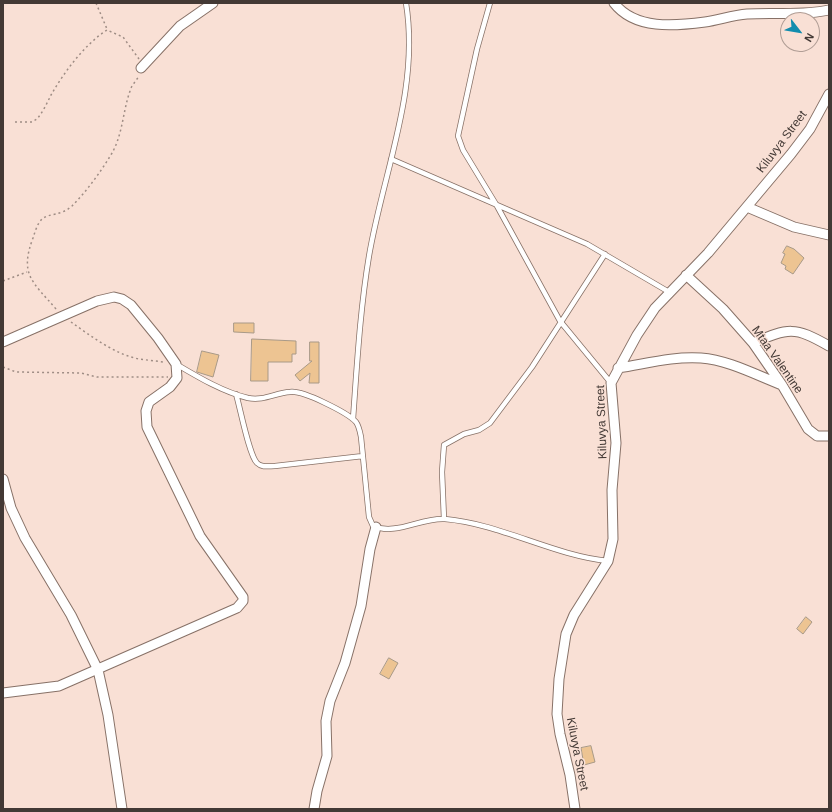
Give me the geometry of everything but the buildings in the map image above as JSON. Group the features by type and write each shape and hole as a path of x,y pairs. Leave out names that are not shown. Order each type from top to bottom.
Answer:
{"street":[{"path":"141,68 180,26 213,3"},
{"path":"614,3 630,16 653,25 706,22 744,14 814,14 829,10"},
{"name":"Kiluvya Street","path":"575,809 570,775 560,734 557,714 561,665 566,634 608,561 613,539 612,490 616,443 611,383 637,335 655,308 747,207 810,129 829,94"},
{"path":"747,207 794,227 829,235"},
{"name":"Mtaa Valentine","path":"686,275 723,309 753,342 782,385 808,429 817,436 829,436"},
{"path":"3,342 97,301 114,297 122,299 138,312 176,364 177,378 170,387 149,402 146,411 147,427 200,536 243,597 243,601 237,608 59,686 3,693"},
{"path":"753,342 790,330 801,331 829,346"},
{"path":"618,368 666,360 700,358 720,362 782,385"},
{"path":"4,485 11,508 25,538 71,615 98,670 108,715 122,809"},
{"path":"314,809 317,791 328,756 326,721 330,701 345,663 362,606 370,549 376,527"}],"lane":[{"path":"352,419 369,256 391,159 406,81 410,47 406,3"},
{"path":"490,3 477,49 458,136 471,165 497,206 560,321 611,383"},
{"path":"391,159 587,244 669,292"},
{"path":"444,519 442,472 444,445 464,434 479,430 490,423 532,367 560,321 605,254"},
{"path":"176,364 209,382 236,394 256,399 291,392 300,393 321,401 352,419 359,428 370,523 376,527 402,527 444,519 499,530 590,559 608,561"},
{"path":"236,394 250,447 254,459 258,464 265,467 363,456"}],"path":[{"path":"96,3 107,30 123,36 138,58 141,68 130,89 117,145 99,173 72,206 64,212 45,217 40,220 28,254 27,271 63,317 98,341 125,355 138,359 176,364"},
{"path":"15,122 32,122 37,119 60,81 83,51 95,38 107,30"},
{"path":"3,281 27,271"},
{"path":"3,367 16,372 81,373 97,377 177,378"}]}
